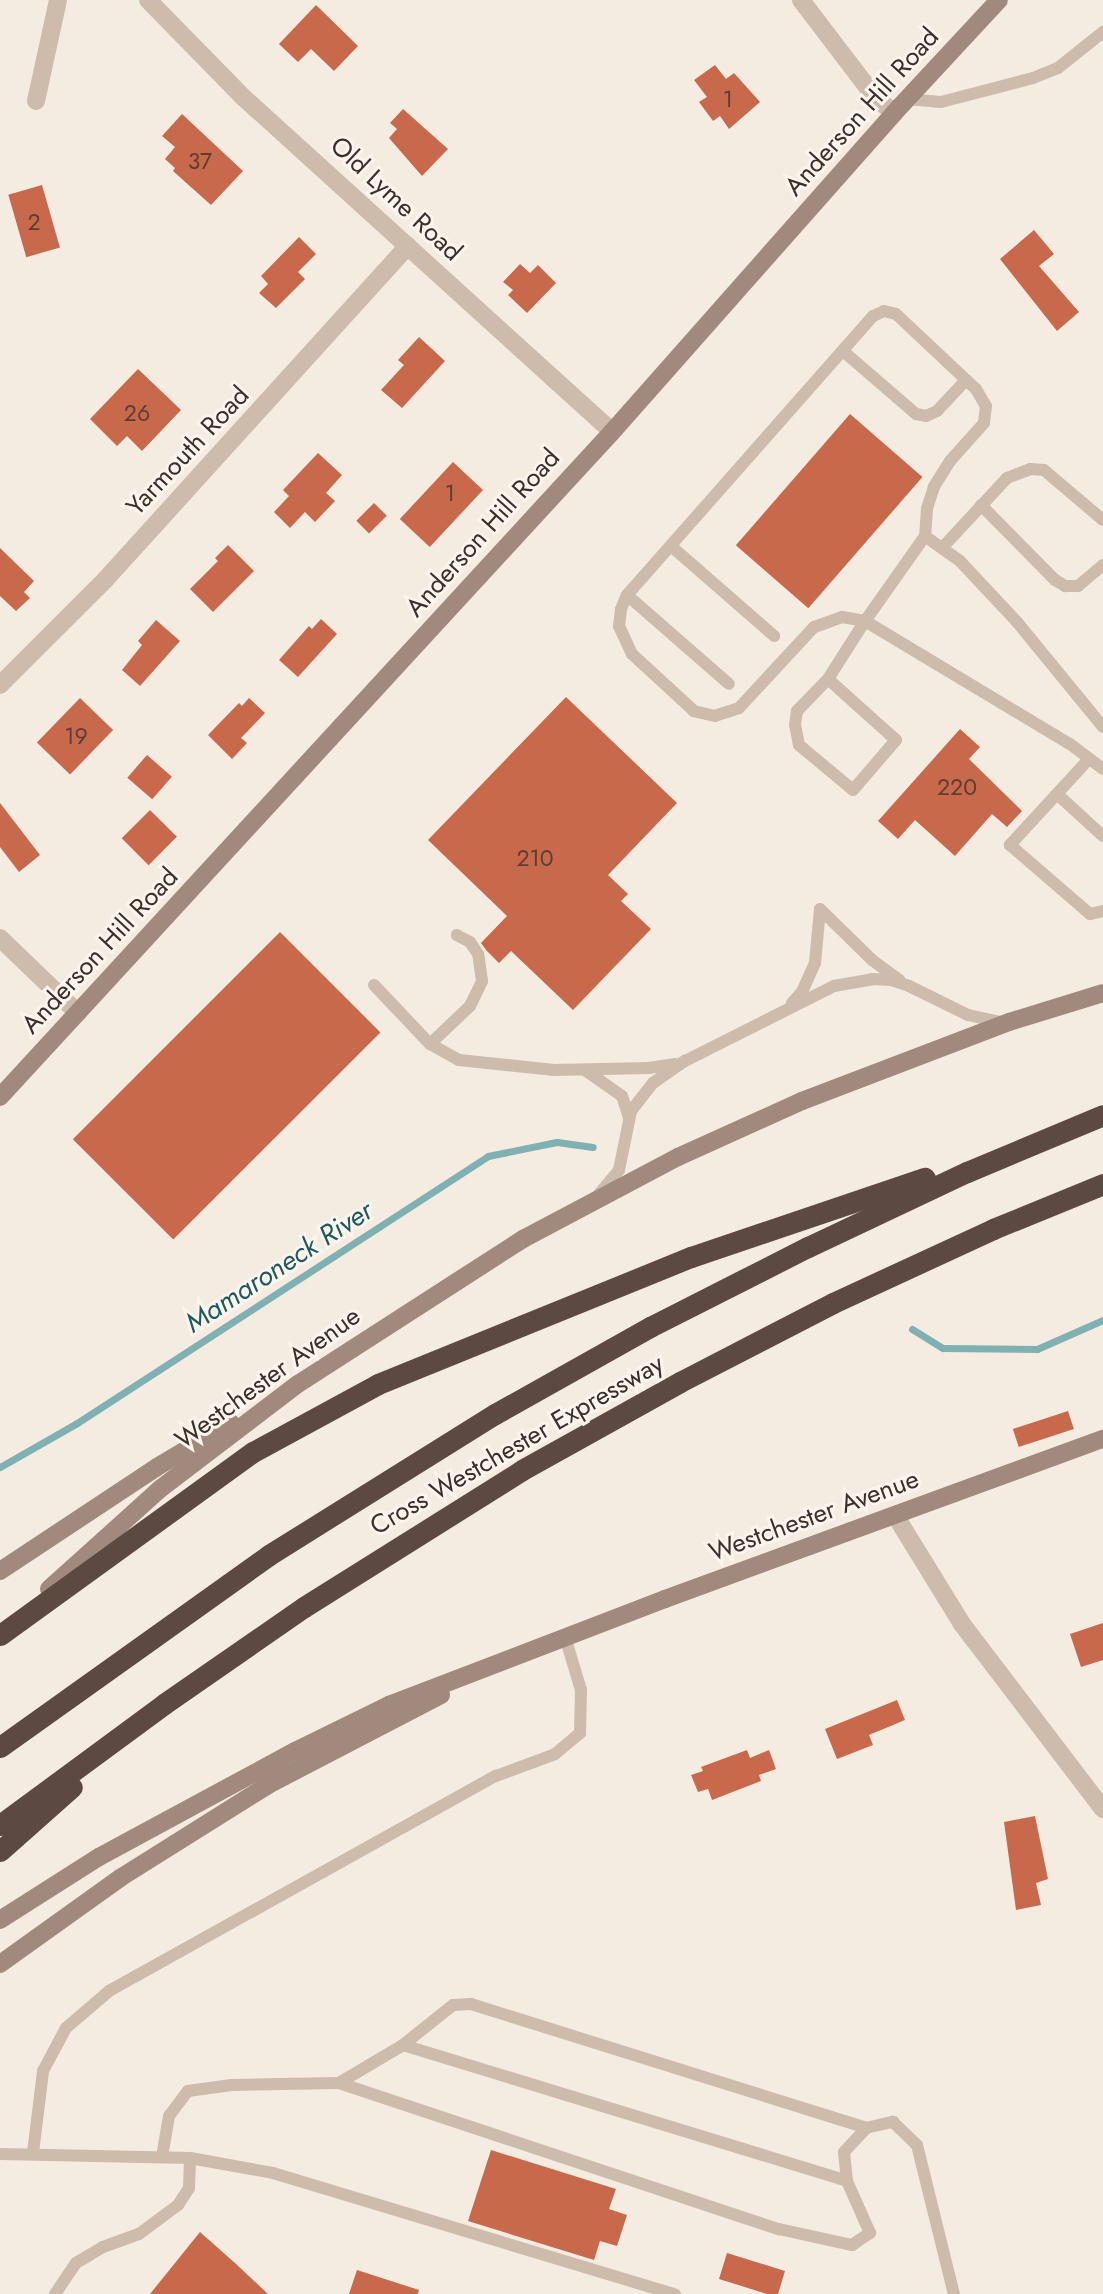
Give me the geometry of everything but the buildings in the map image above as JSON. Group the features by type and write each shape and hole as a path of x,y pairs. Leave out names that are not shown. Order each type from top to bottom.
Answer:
{"highway":[{"name":"Cross Westchester Expressway","path":"0,1747 223,1586 344,1506 495,1414 727,1286 887,1209 1103,1115"},
{"path":"0,1634 253,1452 378,1384 691,1257 1046,1138"},
{"name":"Cross Westchester Expressway","path":"0,1825 164,1704 390,1551 603,1424 877,1282 1103,1184"},
{"path":"0,1851 164,1704"}],"main road":[{"name":"Anderson Hill Road","path":"0,1097 612,432 894,113 999,0"},
{"path":"1009,1022 1103,993"},
{"name":"Westchester Avenue","path":"0,1634 160,1489 298,1384 481,1264 678,1157 802,1101 1009,1022"},
{"path":"0,1571 157,1467 298,1384"},
{"name":"Westchester Avenue","path":"544,1645 1103,1439"},
{"path":"0,1920 99,1857 295,1751 389,1705 544,1645"},
{"path":"0,1964 120,1878 268,1785 345,1743 544,1645"}],"street":[{"path":"36,101 58,0"},
{"name":"Old Lyme Road","path":"148,0 243,97 612,432"},
{"path":"801,0 875,97 894,113"},
{"name":"Yarmouth Road","path":"0,685 114,570 408,246"},
{"path":"0,938 78,1013"},
{"path":"895,1515 962,1624 1103,1809"}],"lane":[{"path":"907,99 941,102 1032,78 1058,68 1103,32"},
{"path":"828,679 896,740 853,790 799,745 794,725 797,711 828,679 865,621 925,536 927,509 934,487 950,461 984,423 986,406 966,380 896,314 884,311 873,316 627,595 620,626 632,654 694,711 715,716 739,708 814,627 842,617 865,621 941,664 1103,769"},
{"path":"843,351 916,414 926,416 937,411 966,380"},
{"path":"942,548 1007,478 1030,469 1044,470 1103,520"},
{"path":"981,505 1055,580 1065,586 1078,586 1103,565"},
{"path":"925,536 960,561 1017,622 1103,727"},
{"path":"671,546 774,636"},
{"path":"627,595 729,684"},
{"path":"1089,759 1010,845 1090,914 1103,911"},
{"path":"1057,794 1103,836"},
{"path":"787,1009 802,992 815,963 820,909 872,960 909,986"},
{"path":"430,1044 470,1006 482,981 478,954 470,942 457,935"},
{"path":"593,1202 619,1170 629,1118 640,1098 653,1083 685,1061 787,1009 854,981 891,980 968,1015 1009,1022"},
{"path":"374,985 430,1044 458,1060 584,1070 656,1068 685,1061"},
{"path":"584,1070 622,1096 629,1118"},
{"path":"33,2153 43,2071 66,2028 109,1991 496,1776 555,1754 580,1734 581,1690 565,1637"},
{"path":"339,2083 403,2045 453,2005 471,2004 866,2128 893,2122 917,2145 954,2294"},
{"path":"403,2045 847,2181"},
{"path":"162,2157 169,2116 188,2091 232,2085 339,2083 779,2229 852,2245 870,2233 847,2181 844,2152 866,2128"},
{"path":"0,2154 190,2158 273,2173 675,2294"},
{"path":"55,2294 76,2263 103,2247 139,2234 178,2205 189,2188 190,2158"}],"waterway":[{"name":"Mamaroneck River","path":"0,1467 77,1423 488,1156 557,1142 593,1147"},
{"name":"Mamaroneck River","path":"912,1329 943,1348 1037,1349 1103,1320"}]}
